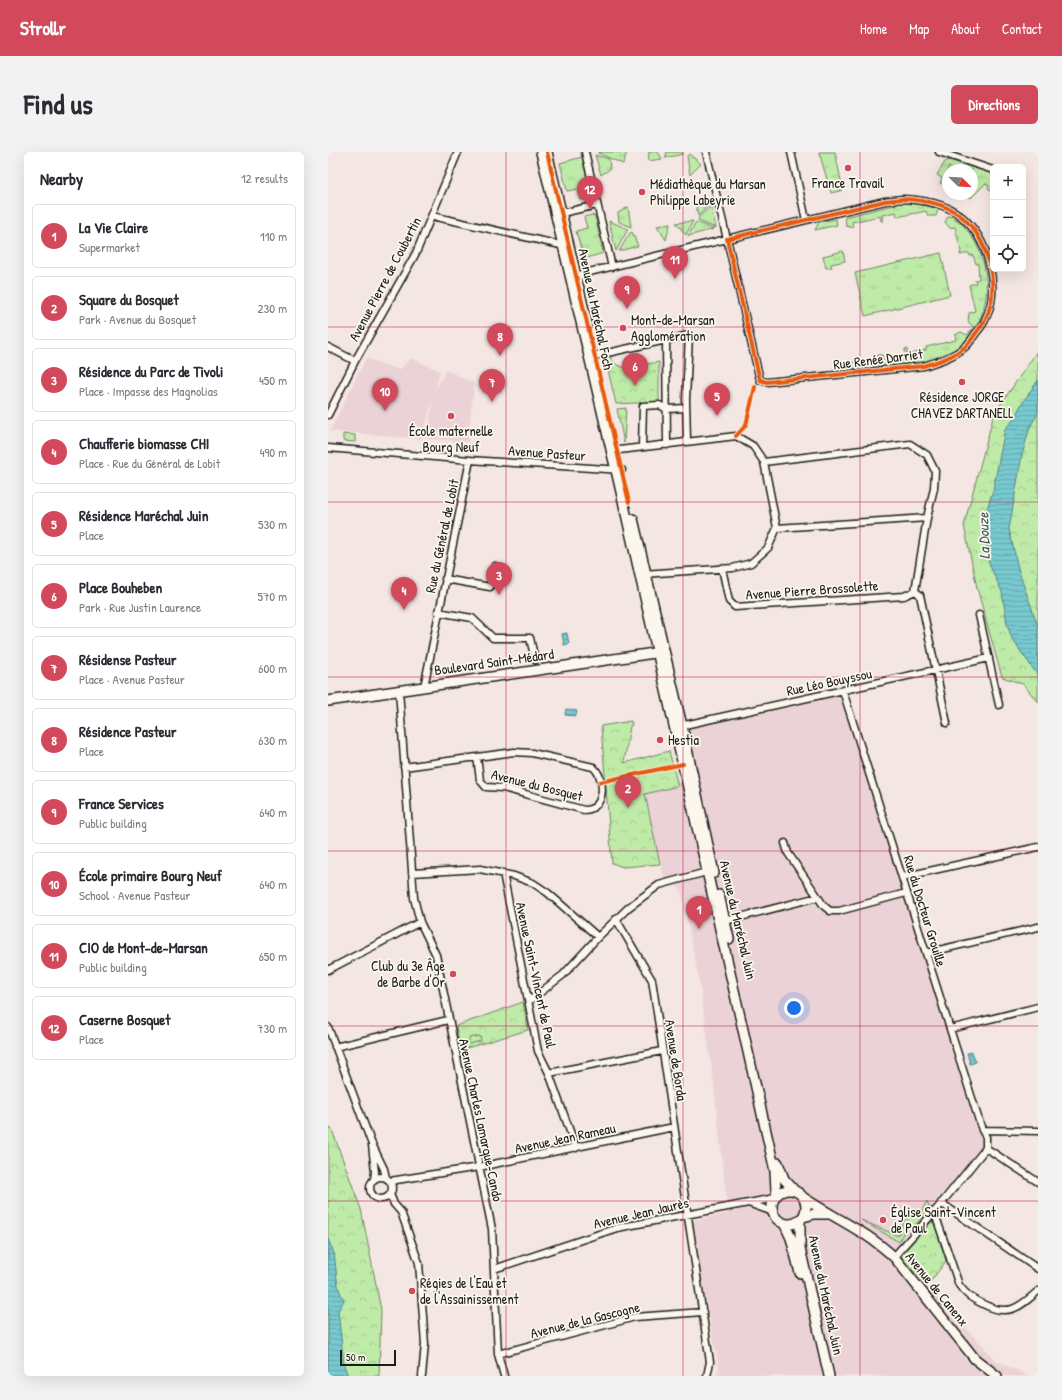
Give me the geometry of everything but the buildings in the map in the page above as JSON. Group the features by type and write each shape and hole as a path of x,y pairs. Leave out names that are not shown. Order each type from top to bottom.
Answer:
{"main road":[{"name":"Avenue du Maréchal Foch","path":"547,152 543,163 558,224 567,246"},
{"name":"Avenue du Maréchal Foch","path":"547,152 562,213 567,246 592,357 661,652"},
{"name":"Boulevard Saint-Médard","path":"328,701 661,652"},
{"name":"Avenue du Maréchal Juin","path":"661,652 722,924 780,1171 784,1179 794,1190"},
{"name":"Avenue du Maréchal Juin","path":"722,924 775,1171 776,1196"},
{"path":"801,1219 806,1205 804,1198 794,1190 785,1190 776,1196 773,1212 784,1223 792,1223 814,1214 828,1214"},
{"name":"Avenue de Canenx","path":"804,1198 828,1214 859,1230 885,1248 895,1258 975,1359 997,1376"},
{"name":"Avenue du Maréchal Juin","path":"801,1219 800,1248 829,1376"},
{"name":"Avenue du Maréchal Juin","path":"784,1223 798,1266 822,1376"}],"street":[{"name":"Avenue Pierre de Coubertin","path":"328,415 416,252 458,152"},
{"path":"585,152 612,267"},
{"path":"574,277 585,273 727,239 706,152"},
{"path":"791,152 806,220"},
{"path":"939,152 990,169"},
{"path":"543,163 547,168 557,208 562,213"},
{"name":"Rue Renée Darriet","path":"902,199 924,200 956,213 973,229 984,248 990,268 992,294 985,320 966,346 948,358 924,366 767,382 760,380 727,239 806,220 885,201 902,199"},
{"path":"562,213 598,205"},
{"path":"558,224 562,213"},
{"path":"432,216 567,246"},
{"path":"592,357 689,335 686,408 687,442"},
{"path":"664,341 667,445"},
{"path":"328,347 356,361"},
{"path":"642,447 643,406 658,405 667,409 686,408"},
{"path":"614,450 736,436 753,446 764,462 777,528 927,518"},
{"path":"764,462 910,444 927,455 935,471 934,488 927,518 916,592 920,595 947,722"},
{"name":"Avenue Pasteur","path":"328,448 470,460 618,470"},
{"name":"Rue du Général de Lobit","path":"424,687 470,460"},
{"name":"Avenue Pierre Brossolette","path":"777,528 768,548 751,563 722,568 729,601 735,606 904,596 916,592"},
{"path":"445,579 490,587 494,566"},
{"path":"643,574 652,572 722,568"},
{"path":"438,612 472,618 493,638 530,638 535,660"},
{"path":"979,615 999,705"},
{"name":"Rue Léo Bouyssou","path":"678,727 989,658"},
{"name":"Avenue Charles Lamarque-Cando","path":"399,690 414,898 420,922 436,955 448,1020 492,1229 498,1354 506,1375"},
{"name":"Rue du Docteur Grouille","path":"843,691 906,893 982,1130 986,1137 986,1148"},
{"name":"Avenue du Bosquet","path":"404,767 477,757 514,752 532,753 589,765 597,770 600,778 600,802 595,808 584,810 503,788 486,786 480,780 477,757"},
{"path":"785,843 788,853 818,897 830,911 906,893"},
{"path":"902,877 1038,847"},
{"path":"412,873 480,868 533,883 548,893 598,936"},
{"path":"529,1001 564,975 584,954 598,936 629,907 659,885 710,871"},
{"name":"Avenue Saint-Vincent de Paul","path":"503,874 538,1051 549,1073 576,1148"},
{"path":"722,924 730,920 818,897"},
{"name":"Avenue de Borda","path":"616,919 652,980 710,1362 707,1376"},
{"path":"328,970 420,922"},
{"path":"926,953 1038,927"},
{"path":"950,1029 1038,1007"},
{"path":"335,1047 448,1020"},
{"path":"328,1027 371,1142 392,1188 390,1194 394,1204 401,1212 419,1263 425,1344 422,1376"},
{"path":"549,1073 662,1051"},
{"name":"Avenue Jean Rameau","path":"388,1180 479,1167 674,1127"},
{"path":"982,1130 1038,1131"},
{"path":"371,1142 375,1172 370,1189 373,1196 383,1198 390,1194"},
{"path":"895,1258 898,1252 986,1148 1038,1182"},
{"path":"374,1179 380,1177 388,1180"},
{"name":"Avenue Jean Jaurès","path":"494,1269 617,1228 687,1214 750,1204 776,1196"},
{"path":"941,1203 1038,1269"},
{"name":"Avenue Jean Jaurès","path":"750,1204 773,1212"},
{"path":"934,1211 959,1284 966,1295 991,1308 1006,1310 1020,1306 1038,1291"},
{"name":"Avenue de la Gascogne","path":"498,1354 635,1317 703,1312"}],"shaded area":[{"path":"366,358 399,370 411,358 440,371 435,391 446,370 474,383 468,442 427,439 433,399 422,439 330,431"},
{"path":"843,690 985,1143 894,1253 997,1361 1029,1376 716,1376 719,1369 691,1221 728,1213 713,1078 699,980 681,889 664,878 645,794 678,786 686,722"}],"green space":[{"path":"627,152 623,164 598,153"},
{"path":"649,152 658,152 662,159 648,161"},
{"path":"667,152 682,152 683,154 665,158"},
{"path":"819,152 835,152 843,190 831,193"},
{"path":"689,154 701,164 690,175 687,156"},
{"path":"595,155 609,159 610,169 601,175"},
{"path":"582,157 591,194 587,199 581,200 578,189 567,191 560,163"},
{"path":"949,160 963,164 944,164"},
{"path":"942,167 942,178 937,175"},
{"path":"978,169 990,172 990,190 986,183 978,191"},
{"path":"902,203 920,204 938,209 936,216 928,216 926,211 897,217 896,212 882,215 883,221 881,221 880,216 852,222 853,228 846,226 845,217"},
{"path":"710,204 698,216 696,206"},
{"path":"711,206 716,228 699,221 698,218"},
{"path":"628,207 631,227 619,222 618,213"},
{"path":"592,215 595,216 603,253 584,259 576,231 587,228 584,217"},
{"path":"948,216 956,220 967,230 976,243 982,258 986,274 986,290 984,306 979,321 971,334 960,346 942,357 911,364 879,367 876,359 878,355 882,355 883,360 905,355 905,349 907,349 908,355 926,350 926,347 956,340 955,335 961,332 967,335 974,327 968,322 969,313 975,311 969,285 976,283 975,280 979,279 978,263 976,264 973,255 970,256 969,253 960,255 961,251 955,227 950,228 945,222"},
{"path":"836,219 837,225 815,230 819,222"},
{"path":"609,221 628,229 616,251"},
{"path":"693,221 686,235 676,223"},
{"path":"696,222 714,229 688,236"},
{"path":"670,224 666,240 657,226"},
{"path":"632,232 638,246 619,251 630,233"},
{"path":"843,251 845,261 831,264 832,267 826,268 823,256"},
{"path":"941,253 950,295 865,316 855,273"},
{"path":"1038,350 1038,702 1023,684 1002,677 977,588 964,525 994,414"},
{"path":"610,356 616,364 622,367 632,367 633,371 637,370 636,366 659,362 659,402 616,404 605,357"},
{"path":"867,360 868,368 845,370 844,364"},
{"path":"626,408 624,443 617,409"},
{"path":"343,434 355,435 355,442 343,441"},
{"path":"631,721 632,725 630,726 624,763 669,751 678,786 645,794 660,864 623,867 612,863 601,726"},
{"path":"523,1002 528,1030 460,1050 456,1026"},
{"path":"480,1036 481,1041 469,1044 469,1038"},
{"path":"328,1126 332,1130 361,1209 381,1310 379,1376 328,1376"},
{"path":"927,1201 930,1209 913,1227 907,1225 899,1242 861,1220 898,1236 905,1219 908,1219 911,1210 920,1214"},
{"path":"934,1222 946,1261 928,1285 902,1260 902,1254 930,1223"}],"water":[{"path":"1038,380 1038,413 1030,427 1022,455 1009,529 1019,572 1038,626 1038,676 1012,639 1007,624 1002,592 989,564 985,530 986,512 993,490 1005,429 1013,420"},
{"path":"567,633 569,644 564,645 562,634"},
{"path":"566,709 577,711 576,716 565,715"},
{"path":"972,1052 976,1062 970,1064 967,1053"},
{"path":"328,1239 334,1252 339,1289 344,1300 338,1311 344,1365 348,1376 328,1376"}],"cycle path":[{"path":"547,152 629,502"},
{"path":"902,199 934,203 956,212 971,227 979,238 985,251 990,265 992,279 990,307 983,324 966,346 951,356 924,366 767,382 760,380 727,239 885,201 902,199"},
{"path":"736,436 746,425 755,387"},
{"path":"600,782 683,764"}],"place":[{"name":"France Travail","path":"848,168"},
{"name":"Médiathèque du Marsan Philippe Labeyrie","path":"642,192"},
{"name":"Caserne Bosquet","path":"590,209"},
{"name":"CIO de Mont-de-Marsan","path":"675,279"},
{"name":"France Services","path":"627,309"},
{"name":"Mont-de-Marsan Agglomération","path":"623,328"},
{"name":"Résidence Pasteur","path":"500,356"},
{"name":"Résidence JORGE CHAVEZ DARTANELL","path":"962,382"},
{"name":"Place Bouheben","path":"635,386"},
{"name":"Résidense Pasteur","path":"492,402"},
{"name":"École primaire Bourg Neuf","path":"385,411"},
{"name":"École maternelle Bourg Neuf","path":"451,416"},
{"name":"Résidence Maréchal Juin","path":"717,416"},
{"name":"Résidence du Parc de Tivoli","path":"499,595"},
{"name":"Chaufferie biomasse CHI","path":"404,610"},
{"name":"Hestia","path":"660,740"},
{"name":"Square du Bosquet","path":"628,808"},
{"name":"La Vie Claire","path":"699,929"},
{"name":"Club du 3e Âge de Barbe d'Or","path":"453,974"},
{"name":"Église Saint-Vincent de Paul","path":"883,1220"},
{"name":"Régies de l'Eau et de l'Assainissement","path":"412,1291"}],"water label":[{"name":"La Douze","path":"984,536"}]}
